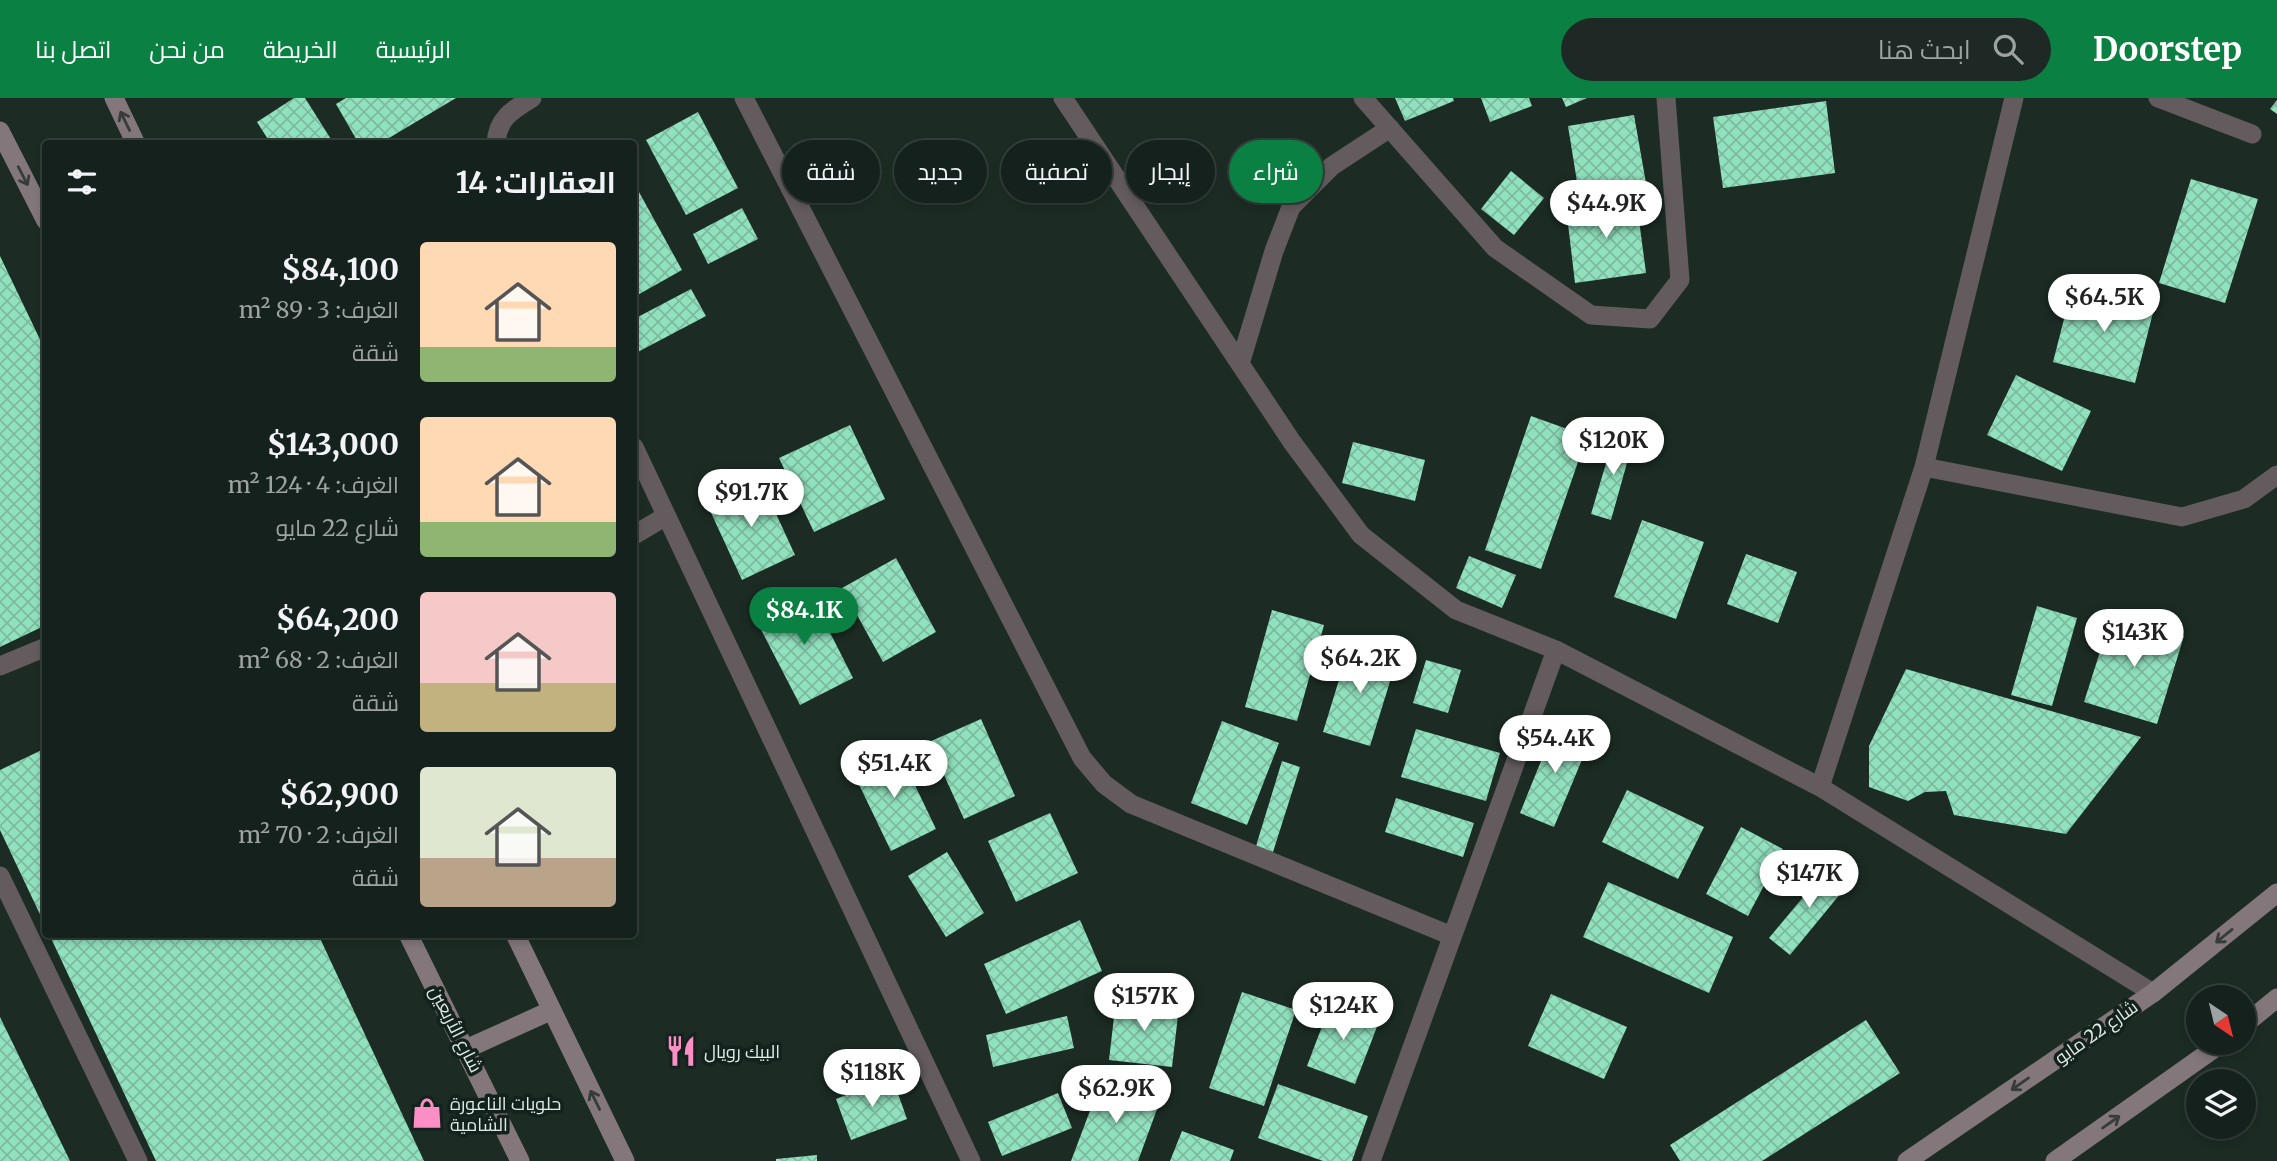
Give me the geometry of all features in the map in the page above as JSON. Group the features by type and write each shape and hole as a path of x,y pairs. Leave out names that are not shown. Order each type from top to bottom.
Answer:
{"main road":[{"path":"114,98 134,140"},
{"path":"0,131 42,213"},
{"name":"شارع 22 مايو","path":"1916,1159 2153,992 2277,893"},
{"name":"شارع الأربعين","path":"410,938 520,1161"},
{"path":"517,938 625,1161"},
{"path":"2256,1015 2277,998"},
{"path":"466,1049 550,1011"},
{"path":"2055,1161 2205,1055"}],"street":[{"path":"496,140 497,130 512,109 532,98"},
{"path":"744,98 1082,758 1104,784 1131,804 1452,936"},
{"path":"1063,98 1292,442 1361,535 1456,610 1556,650 1821,787 2153,992"},
{"path":"1363,98 1495,248 1591,315 1650,319 1680,280 1666,98"},
{"path":"1821,787 1924,467 2014,98"},
{"path":"2158,98 2252,134"},
{"path":"1240,364 1274,251 1291,207 1332,166 1390,128"},
{"path":"637,453 971,1161"},
{"path":"1924,467 2182,517 2244,499 2277,475"},
{"path":"637,532 666,516"},
{"path":"0,666 42,649"},
{"path":"1371,1161 1556,650"},
{"path":"0,876 138,1161"}],"building":[{"path":"294,98 305,98 331,140 268,140 257,122"},
{"path":"346,98 456,98 386,140 357,140 336,104"},
{"path":"1395,98 1453,98 1454,101 1405,121"},
{"path":"1481,98 1529,98 1532,106 1490,122"},
{"path":"1562,98 1587,98 1566,107"},
{"path":"2277,100 2277,114 2270,109"},
{"path":"1826,101 1835,173 1723,188 1713,117"},
{"path":"698,112 738,188 686,215 646,140"},
{"path":"1634,115 1646,183 1579,194 1568,126"},
{"path":"1511,171 1544,198 1514,235 1481,209"},
{"path":"2191,179 2258,199 2225,303 2159,283"},
{"path":"637,188 682,270 637,295"},
{"path":"1636,197 1646,273 1575,283 1566,207"},
{"path":"742,208 758,239 708,264 693,234"},
{"path":"0,256 42,344 42,627 0,647"},
{"path":"2073,284 2155,305 2135,383 2053,362"},
{"path":"691,289 706,316 637,352 637,317"},
{"path":"2016,375 2091,411 2062,471 1987,435"},
{"path":"1531,416 1587,436 1541,569 1485,550"},
{"path":"850,425 885,499 814,532 779,458"},
{"path":"1615,433 1634,438 1611,520 1591,514"},
{"path":"1353,442 1425,460 1415,501 1342,483"},
{"path":"760,479 795,555 742,580 707,504"},
{"path":"1642,520 1704,542 1676,619 1614,597"},
{"path":"1746,554 1797,572 1778,623 1727,604"},
{"path":"1469,556 1516,575 1502,608 1456,588"},
{"path":"896,558 936,632 883,662 842,588"},
{"path":"808,589 853,678 800,705 754,616"},
{"path":"2037,606 2077,618 2052,706 2011,695"},
{"path":"1272,610 1324,625 1297,721 1245,707"},
{"path":"2112,614 2184,636 2157,724 2084,702"},
{"path":"1350,644 1397,659 1370,746 1323,732"},
{"path":"1426,660 1461,670 1448,713 1413,703"},
{"path":"1906,669 2141,737 2066,834 1954,815 1946,791 1925,792 1908,801 1869,787 1869,746"},
{"path":"981,719 1015,796 964,819 929,742"},
{"path":"1222,721 1279,743 1247,825 1191,803"},
{"path":"1556,724 1591,738 1554,827 1520,813"},
{"path":"1416,729 1500,753 1486,801 1401,777"},
{"path":"897,748 936,829 891,851 852,770"},
{"path":"42,750 42,919 0,830 0,770"},
{"path":"1282,761 1300,767 1273,852 1256,846"},
{"path":"1627,790 1704,827 1678,879 1602,842"},
{"path":"1396,798 1474,823 1463,857 1385,832"},
{"path":"1050,813 1078,873 1016,902 988,841"},
{"path":"1741,827 1783,849 1748,916 1706,894"},
{"path":"947,852 984,913 946,937 908,876"},
{"path":"1829,866 1850,882 1790,955 1769,938"},
{"path":"1608,882 1733,937 1709,993 1583,937"},
{"path":"1080,920 1102,971 1006,1014 984,964"},
{"path":"51,938 320,938 424,1161 156,1161"},
{"path":"1242,992 1296,1010 1264,1106 1209,1088"},
{"path":"1551,994 1627,1027 1604,1079 1528,1046"},
{"path":"1116,1000 1179,1007 1172,1067 1109,1060"},
{"path":"1332,1000 1380,1019 1355,1084 1307,1066"},
{"path":"1067,1016 1074,1048 993,1067 986,1035"},
{"path":"0,1017 70,1161 0,1161"},
{"path":"1866,1020 1900,1073 1762,1161 1680,1161 1670,1145"},
{"path":"892,1077 907,1119 851,1140 836,1099"},
{"path":"1102,1079 1160,1101 1138,1161 1071,1161"},
{"path":"1278,1084 1368,1116 1352,1161 1323,1161 1258,1138"},
{"path":"1058,1093 1072,1128 1002,1156 988,1122"},
{"path":"1182,1131 1234,1150 1230,1161 1170,1161"},
{"path":"817,1155 817,1161 776,1161 776,1159"}],"place":[{"name":"البيك رويال","path":"681,1051"},
{"name":"حلويات الناعورة الشامية","path":"427,1113"}]}
